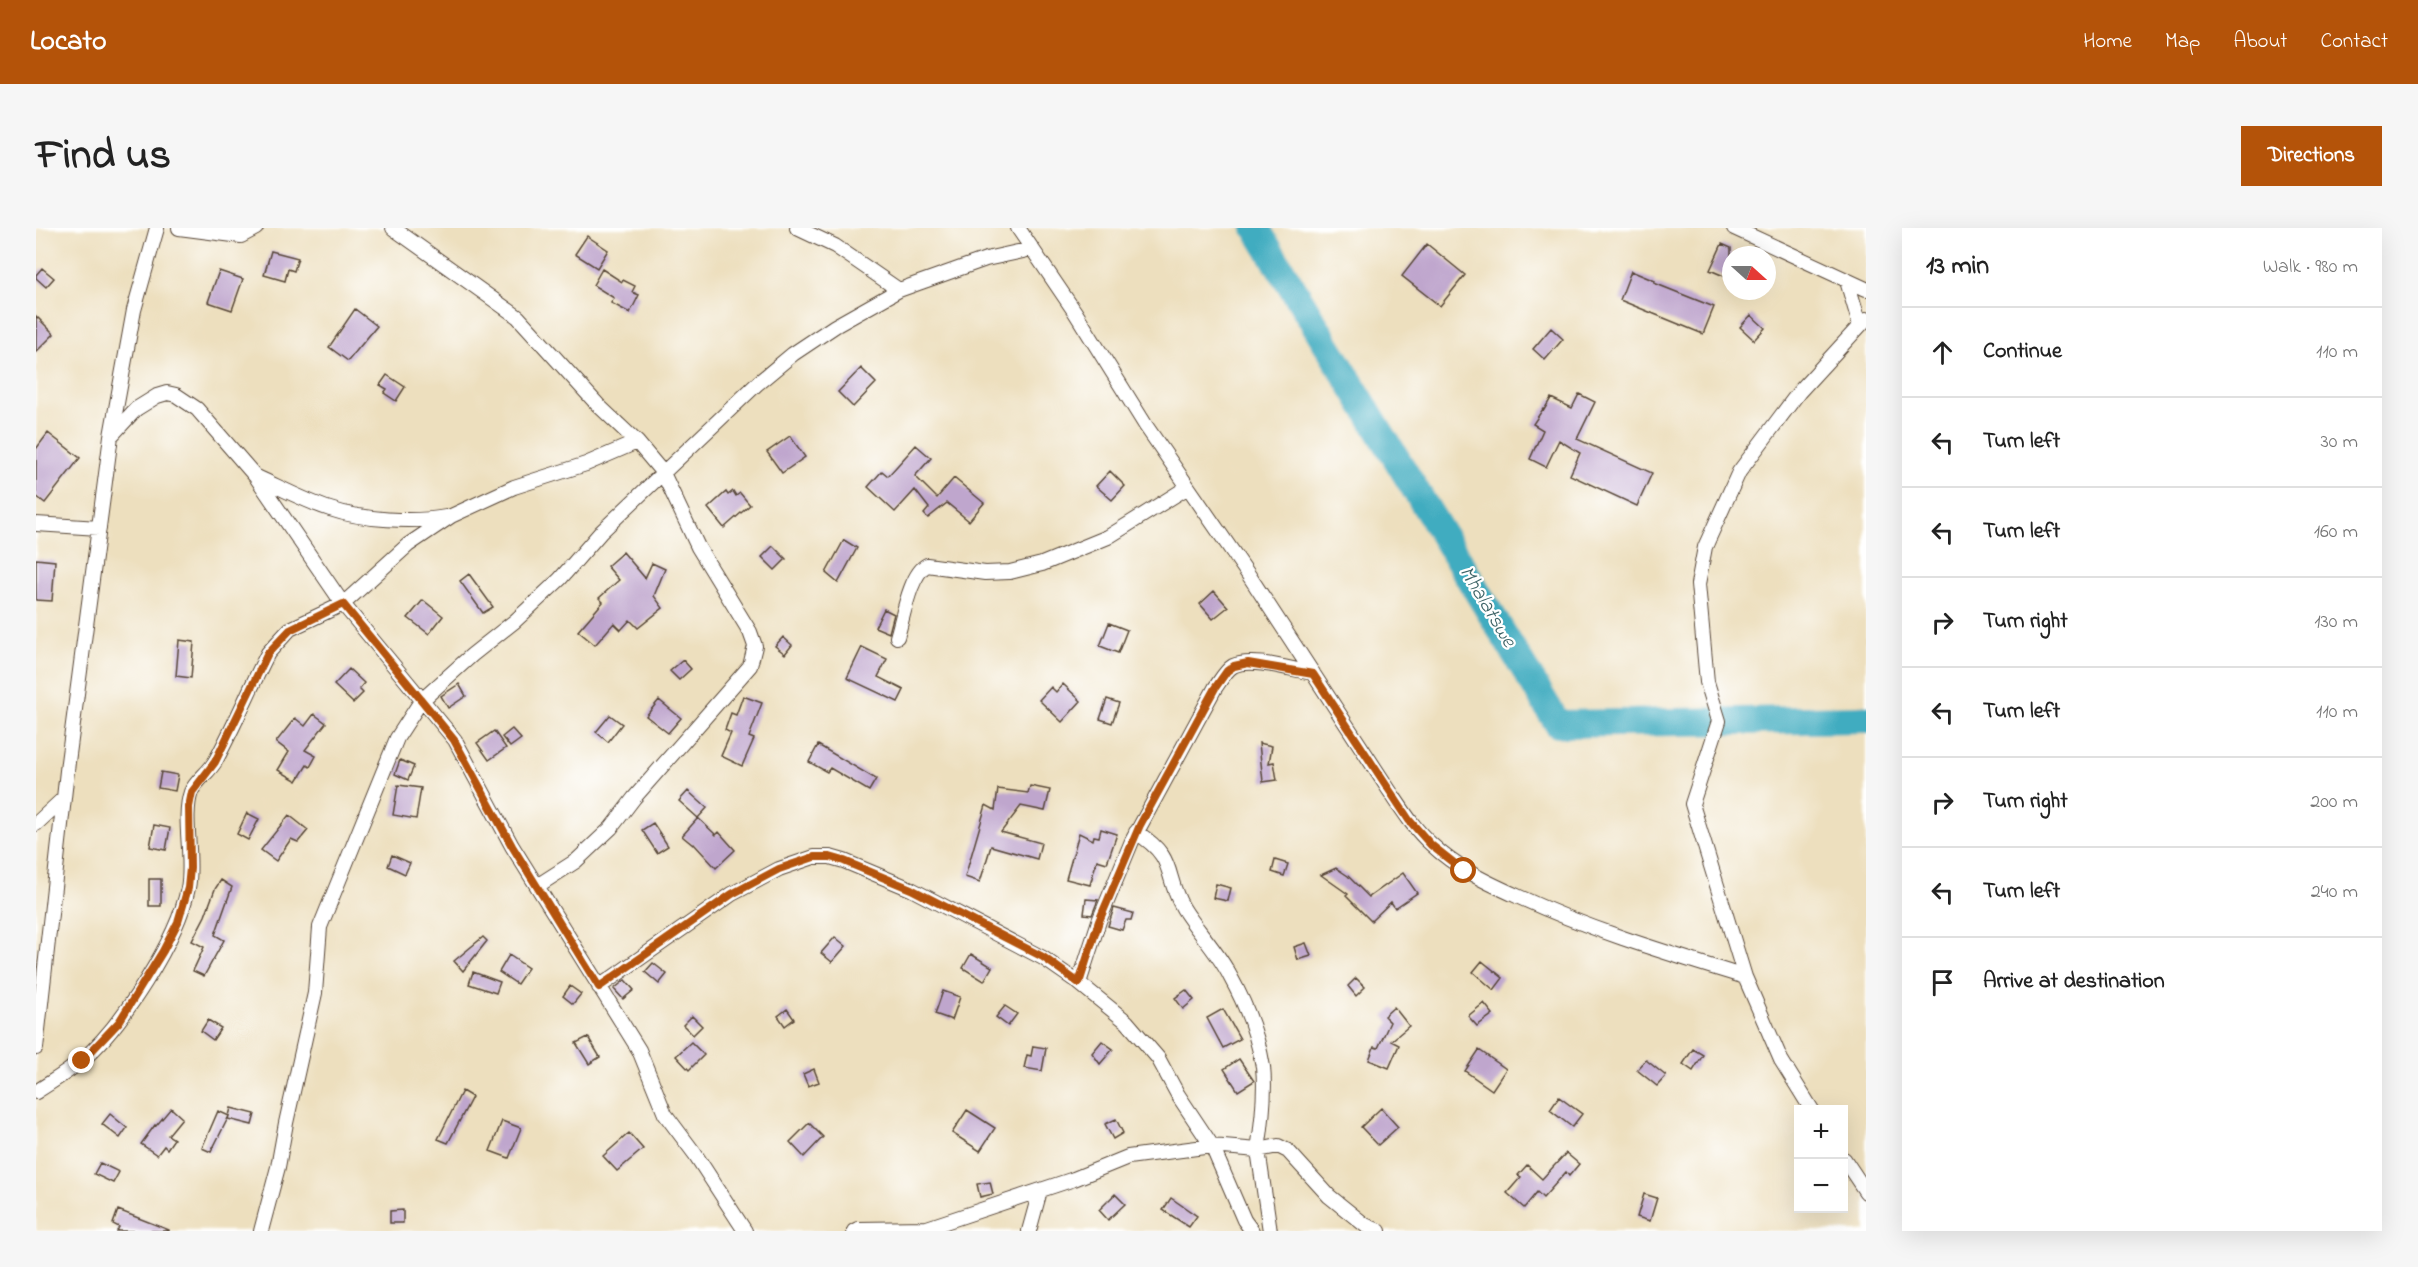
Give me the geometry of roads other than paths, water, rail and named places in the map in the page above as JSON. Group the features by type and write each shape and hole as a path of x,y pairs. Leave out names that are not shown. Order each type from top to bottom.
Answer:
{"street":[{"path":"36,1048 64,798 111,436 134,310 157,228"},
{"path":"179,228 241,236 256,228"},
{"path":"393,228 518,317 598,405 637,442 663,473 698,547 750,632 755,646 750,666 611,828 576,861 537,886"},
{"path":"797,228 835,246 899,290"},
{"path":"1018,228 1075,312 1146,426 1409,820 1431,845 1464,871 1563,917 1650,948 1745,977"},
{"path":"1734,228 1866,290"},
{"path":"261,1231 278,1167 315,993 320,927 397,738 421,701 471,656 515,621 560,579 602,532 663,473 758,383 793,354 835,326 899,290 986,259 1032,249"},
{"path":"1809,1105 1781,1060 1745,977 1692,804 1719,721 1707,682 1698,584 1705,547 1739,472 1799,392 1863,322 1846,280"},
{"path":"111,436 136,409 157,396 167,393 176,395 197,409 256,477 343,604 454,740 537,886 639,1050 665,1114 695,1154 745,1231"},
{"path":"36,1092 82,1061 119,1022 173,932 188,888 189,807 192,792 215,762 268,653 290,630 343,604 408,545 451,516 514,487 586,464 637,442"},
{"path":"256,477 331,510 382,519 430,520 451,516"},
{"path":"897,637 920,568 927,565 984,573 1010,572 1042,564 1108,537 1188,487"},
{"path":"36,524 99,528"},
{"path":"1079,983 1099,921 1136,832 1215,688 1227,671 1234,666 1248,663 1313,674"},
{"path":"36,824 64,798"},
{"path":"1136,832 1157,847 1163,855 1182,905 1230,975 1250,1021 1263,1068 1262,1122 1258,1150 1270,1231"},
{"path":"599,987 732,894 779,869 814,857 830,857 844,861 911,889 1043,957 1127,1022 1158,1058 1178,1095 1212,1146 1244,1220 1252,1231"},
{"path":"854,1231 858,1229 927,1228 1040,1191 1128,1157 1212,1146 1258,1150 1278,1146 1288,1151 1329,1196 1365,1225 1379,1231"},
{"path":"1848,1165 1866,1192"},
{"path":"1029,1231 1040,1191"}],"waterway":[{"name":"Mhalatswe","path":"1256,228 1558,724 1866,719"}]}
